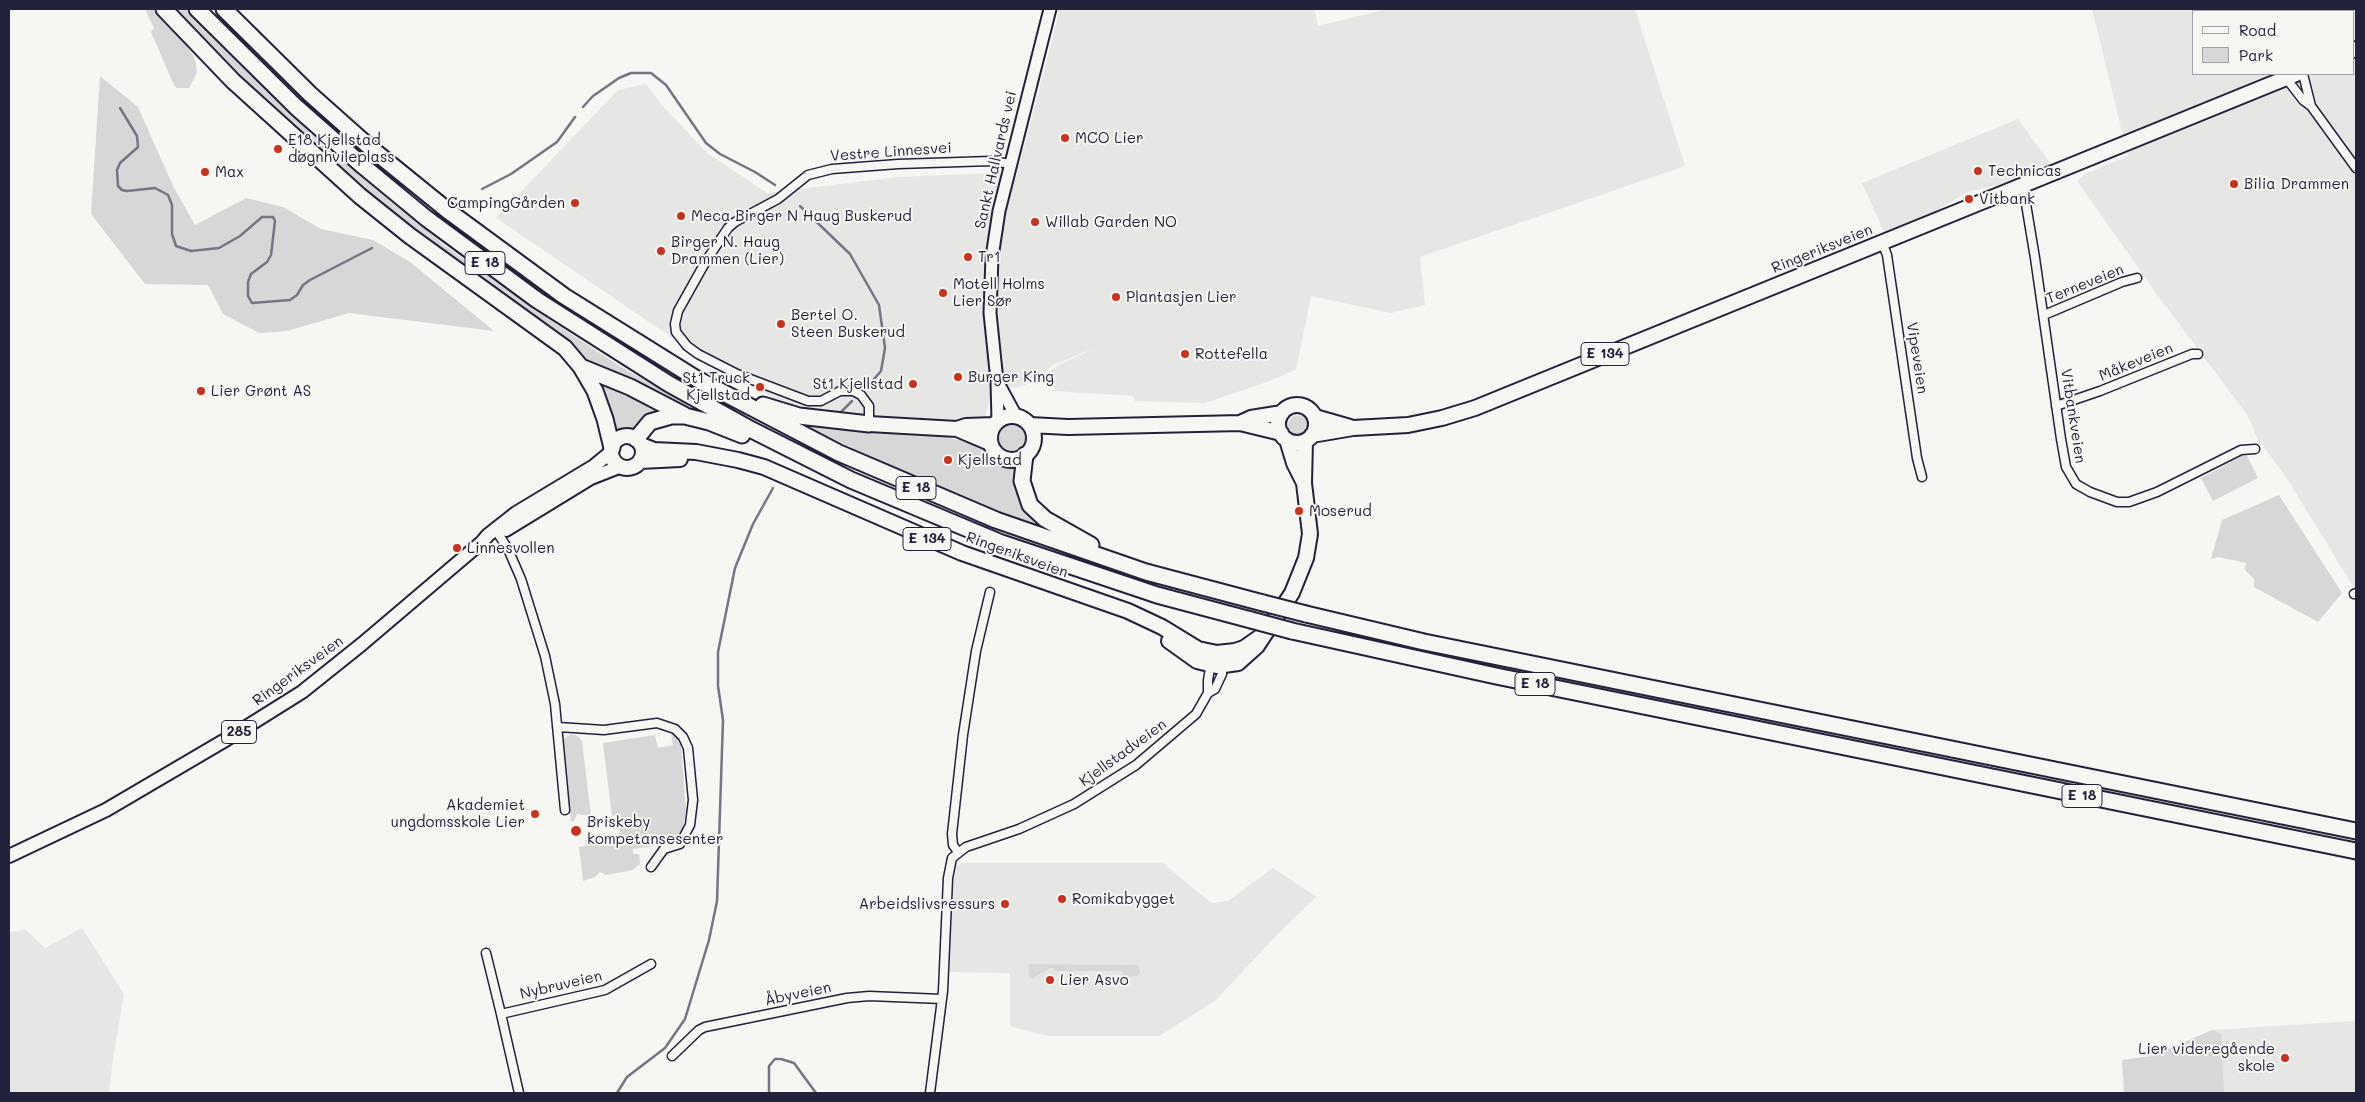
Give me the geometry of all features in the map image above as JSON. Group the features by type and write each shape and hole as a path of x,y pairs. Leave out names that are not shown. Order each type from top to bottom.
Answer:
{"highway":[{"name":"E 18","path":"164,9 233,81 360,196 410,236 565,348 581,368 598,399 611,450"},
{"name":"E 18","path":"197,9 262,75 337,144 419,212 497,272 572,324 728,418 813,462 889,497 999,542 1148,592 1292,631 1460,669 2356,852"},
{"name":"E 18","path":"224,9 324,107 447,210 564,296 697,379 830,448 945,500 1023,530 1146,572 1306,614 1424,642 2356,831"},
{"name":"Ringeriksveien","path":"638,442 654,450 696,452 708,456 738,460 777,472 930,540 1128,612 1162,627 1217,661 1244,648 1264,634 1292,593 1306,558 1310,523 1304,483 1309,438 1354,428 1408,425 1466,411 2291,76"},
{"name":"E 18","path":"581,368 630,387 685,416 728,428 783,456 813,462"},
{"name":"E 18","path":"697,379 720,382 757,402 789,414 869,424 957,429 990,443 998,455 1007,459 1017,459 1029,449 1068,427"},
{"name":"E 134","path":"1292,406 1307,408 1315,418 1316,427 1309,438 1296,443 1284,436 1279,423 1282,413 1292,406"},
{"name":"E 18","path":"1240,423 1251,418 1282,413"},
{"name":"E 18","path":"638,442 645,427 656,419 685,416"},
{"name":"E 18","path":"957,429 966,426 996,423 1005,417 1016,416 1030,425 1068,427 1240,423 1284,436"},
{"name":"Ringeriksveien","path":"1315,418 1354,428"},
{"path":"990,443 990,433 996,423"},
{"name":"E 18","path":"1030,425 1033,432 1022,473 1023,489 1035,510 1063,531 1096,547 1131,559 1146,572"},
{"name":"Ringeriksveien","path":"1284,436 1304,483"},
{"name":"E 134","path":"611,450 616,441 623,437 638,442"},
{"path":"638,442 643,450 640,461"},
{"path":"611,450 613,461 619,467"},
{"name":"Ringeriksveien","path":"640,461 708,456"},
{"name":"E 134","path":"619,467 632,467 640,461"}],"main road":[{"name":"Sankt Hallvards vei","path":"996,423 997,381 990,332 990,280 999,211 1050,9"},
{"name":"Sankt Hallvards vei","path":"997,381 1016,416"},
{"name":"Ringeriksveien","path":"9,856 106,810 302,692 362,644 482,542 540,498 587,471 611,450"},
{"name":"Ringeriksveien","path":"497,531 591,478 619,467"}],"street":[{"path":"2302,75 2311,106"},
{"path":"2291,76 2303,100 2311,106 2356,168"},
{"name":"Vestre Linnesvei","path":"869,424 869,406 861,395 854,390 844,390 817,402 794,396 736,374 698,354 687,346 676,332 675,324 678,311 706,261 728,228 735,222 778,200 808,175 848,167 977,161 1011,164"},
{"name":"Vitbankveien","path":"2023,186 2068,473 2082,489 2117,502 2126,503 2140,499 2241,450 2255,449"},
{"name":"Vipeveien","path":"1882,242 1887,255 1917,458 1922,477"},
{"name":"Terneveien","path":"2044,315 2122,282 2137,278"},
{"name":"Måkeveien","path":"2056,406 2100,391 2192,354 2198,354"},
{"path":"497,531 521,579 539,633 558,727 565,810"},
{"path":"930,1093 942,999 948,872 952,858 958,852 954,845 952,834 963,735 976,651 990,592"},
{"name":"Kjellstadveien","path":"1208,693 1215,689 1217,661"},
{"name":"Kjellstadveien","path":"958,852 966,847 1045,818 1103,787 1151,753 1196,714 1208,693 1217,661"},
{"path":"558,727 604,730 657,723 675,729 683,737 688,748 693,800 690,826 680,844 664,849 651,867"},
{"path":"486,953 519,1093"},
{"name":"Nybruveien","path":"501,1014 604,990 650,964"},
{"name":"Åbyveien","path":"672,1056 699,1030 705,1028 847,998 869,996 942,999"}],"shaded area":[{"path":"1060,9 1314,9 1318,26 1387,9 1635,9 1685,166 1420,257 1425,305 1391,313 1311,296 1296,370 1264,383 1205,403 1135,401 1133,396 1055,391 1048,372 1095,348 1055,364 1025,386 992,390 985,417 953,423 805,411 736,381 496,218 618,90 646,84 661,104 707,153 767,193 899,177 997,173 1016,178"},
{"path":"2092,9 2356,9 2356,591 2286,477 2257,438 2248,416 2159,297 2077,181 2087,173 2128,156"},
{"path":"2018,119 2056,172 1967,192 1926,217 1885,234 1862,183"},
{"path":"963,863 1163,863 1211,903 1228,901 1273,868 1316,897 1273,939 1216,1000 1159,1036 1047,1036 1010,1026 1010,973 948,972 946,877 956,865"},
{"path":"82,928 124,994 109,1093 9,1093 9,932 26,930 45,948"},
{"name":"Lier videregående skole","path":"2356,1022 2356,1093 2209,1093 2212,1030"}],"green space":[{"path":"145,9 159,9 193,55 197,73 189,88 177,88 174,85 151,32 154,28"},
{"path":"170,9 185,9 288,112 334,154 447,247 553,322 618,365 700,412 698,414 600,372 425,242 287,125"},
{"path":"100,76 138,107 173,186 195,225 246,198 283,207 321,229 373,240 410,262 494,331 349,313 287,331 259,333 223,314 208,285 145,284 91,214"},
{"path":"594,378 665,411 653,414 637,424 633,429 617,433 613,437"},
{"path":"1298,415 1305,418 1308,425 1305,432 1298,435 1291,432 1288,425 1291,418"},
{"path":"802,424 946,437 980,445 996,461 1006,466 1014,467 1037,518 1033,524 967,499 903,472"},
{"path":"1012,424 1022,428 1026,438 1022,448 1012,452 1002,448 998,438 1002,428"},
{"path":"2246,454 2258,478 2213,501 2201,478"},
{"path":"2279,495 2342,593 2318,622 2254,587 2254,579 2245,570 2246,563 2219,557 2211,559 2222,520"},
{"path":"671,733 677,736 681,744 686,811 683,827 678,838 668,844 633,849 633,854 639,854 640,864 633,870 606,875 600,872 595,877 583,881 579,847 586,846 585,840 613,837 620,833 619,815 612,816 603,743 655,735 658,748 673,745"},
{"path":"571,734 578,736 582,741 591,816 577,814 574,821 571,822 562,743"},
{"path":"1029,964 1135,965 1139,966 1140,973 1137,976 1126,976 1123,975 1122,971 1054,971 1054,968 1050,968 1032,979 1029,976"},
{"path":"2212,1030 2221,1034 2224,1093 2124,1093 2122,1060 2151,1056"}],"waterway":[{"path":"583,107 593,96 619,78 631,73 651,73 666,85 706,143 720,154 755,172 775,185"},
{"path":"120,108 137,136 138,147 120,163 117,170 118,186 122,190 127,191 155,188 168,195 172,205 172,234 176,246 191,251 219,248 240,236 262,217 273,217 275,221 271,255 267,262 251,274 248,282 248,296 252,303 290,300 310,280 372,248"},
{"path":"482,189 511,174 557,142 575,117"},
{"path":"800,206 850,254 879,305 885,348 881,371 869,385"},
{"path":"839,414 852,401"},
{"path":"617,1093 627,1077 665,1048 685,1019 709,940 717,901 723,720 718,686 718,652 735,568 753,524 773,488"},
{"path":"769,1093 769,1066 775,1059 794,1063 816,1093"}],"place":[{"name":"MCO Lier","path":"1065,138"},
{"name":"E18 Kjellstad døgnhvileplass","path":"278,149"},
{"name":"Technicas","path":"1978,171"},
{"name":"Max","path":"205,172"},
{"name":"Bilia Drammen","path":"2234,184"},
{"name":"Vitbank","path":"1969,199"},
{"name":"CampingGården","path":"575,203"},
{"name":"Meca Birger N Haug Buskerud","path":"681,216"},
{"name":"Willab Garden NO","path":"1035,222"},
{"name":"Birger N. Haug Drammen (Lier)","path":"661,251"},
{"name":"Tr1","path":"968,257"},
{"name":"Motell Holms Lier Sør","path":"943,293"},
{"name":"Plantasjen Lier","path":"1116,297"},
{"name":"Bertel O. Steen Buskerud","path":"781,324"},
{"name":"Rottefella","path":"1185,354"},
{"name":"Burger King","path":"958,377"},
{"name":"St1 Kjellstad","path":"913,384"},
{"name":"St1 Truck Kjellstad","path":"760,387"},
{"name":"Lier Grønt AS","path":"201,391"},
{"name":"Kjellstad","path":"948,460"},
{"name":"Moserud","path":"1299,511"},
{"name":"Linnesvollen","path":"457,548"},
{"name":"Akademiet ungdomsskole Lier","path":"535,814"},
{"name":"Briskeby kompetansesenter","path":"576,831"},
{"name":"Romikabygget","path":"1062,899"},
{"name":"Arbeidslivsressurs","path":"1005,904"},
{"name":"Lier Asvo","path":"1050,980"},
{"name":"Lier videregående skole","path":"2285,1058"}]}
